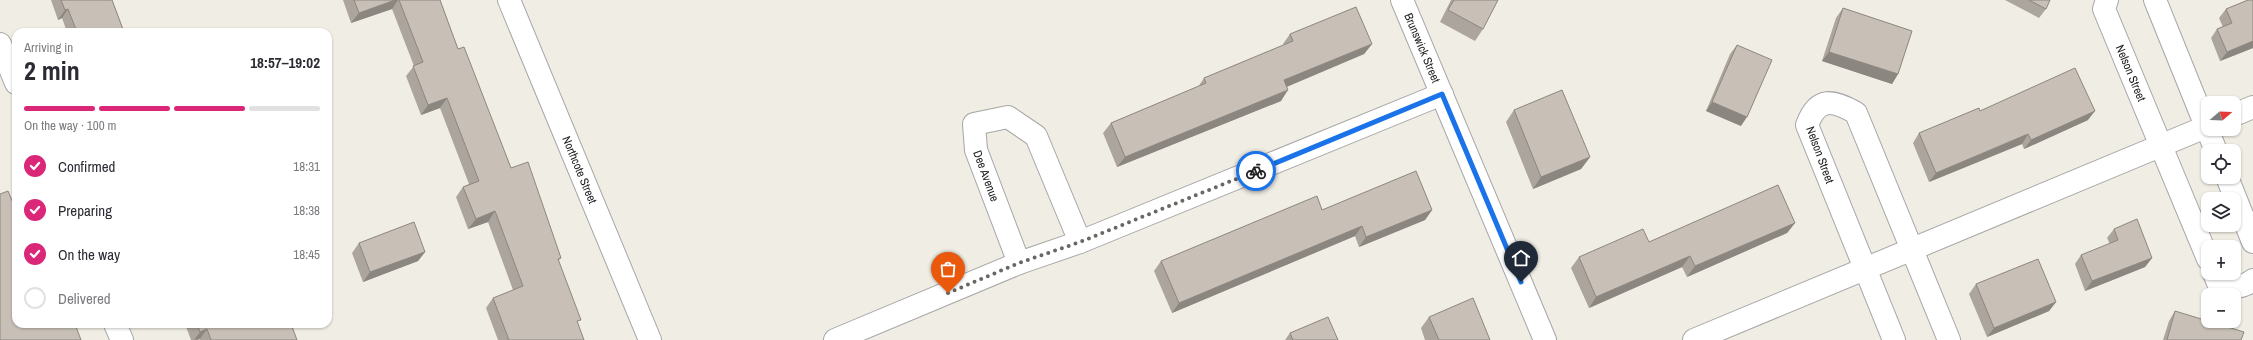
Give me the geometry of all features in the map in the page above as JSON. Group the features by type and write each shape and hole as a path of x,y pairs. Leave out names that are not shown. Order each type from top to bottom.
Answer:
{"street":[{"name":"Northcote Street","path":"509,0 650,340"},
{"name":"Brunswick Street","path":"1402,0 1545,340"},
{"name":"Nelson Street","path":"2107,0 2104,9 2201,243"},
{"path":"2155,0 2201,111"},
{"path":"0,44 12,73"},
{"path":"835,340 1019,263 1080,242 1442,94"},
{"name":"Nelson Street","path":"1894,340 1807,125 1812,113 1824,104 1839,103 1856,113 1949,340"},
{"path":"2241,112 2253,107"},
{"name":"Dee Avenue","path":"1019,263 976,150 974,124 1008,117 1036,136 1080,242"},
{"path":"1694,340 2201,128"},
{"path":"2230,184 2253,242"},
{"path":"2217,280 2218,283 2229,288 2244,286 2253,280"},
{"path":"117,328 122,340"}],"building":[{"path":"61,0 112,0 122,28 75,28 68,9 65,10"},
{"path":"354,0 395,0 359,13"},
{"path":"399,0 440,0 458,49 464,47 511,168 528,162 561,258 558,259 581,320 577,321 584,340 509,340 493,298 523,286 495,211 476,219 463,187 479,181 447,98 428,105 413,66 423,62"},
{"path":"1454,0 1498,0 1483,29 1448,10"},
{"path":"2029,0 2050,0 2046,9"},
{"path":"2248,0 2253,0 2253,41 2227,52 2217,29 2232,23 2226,9"},
{"path":"1356,7 1372,44 1284,80 1288,90 1125,157 1111,123 1206,83 1204,78 1293,41 1290,34"},
{"path":"1843,8 1912,31 1898,74 1829,52"},
{"path":"1737,45 1772,60 1747,117 1712,102"},
{"path":"2075,68 2095,111 2031,140 2028,134 1936,173 1919,133 1979,108 1980,111"},
{"path":"1562,90 1590,157 1541,177 1514,110"},
{"path":"1416,171 1432,210 1366,237 1362,226 1179,303 1161,261 1317,196 1322,210"},
{"path":"1778,185 1795,223 1695,266 1690,256 1596,297 1579,257 1643,229 1649,242"},
{"path":"8,191 12,200 12,328 76,328 81,340 0,340 0,194"},
{"path":"2137,219 2152,258 2092,281 2081,255 2118,240 2114,229"},
{"path":"414,222 425,252 370,272 359,243"},
{"path":"2038,259 2056,302 1994,328 1976,284"},
{"path":"1473,298 1490,340 1439,340 1429,317"},
{"path":"2175,311 2201,319 2201,328 2231,328 2244,332 2241,340 2167,340"},
{"path":"1328,317 1338,340 1293,340 1290,333"},
{"path":"198,328 292,328 297,340 211,340 207,329 200,332"}],"way so far":[{"path":"948,293 1019,263 1080,242 1256,171"}],"route":[{"path":"1256,171 1442,94 1521,282"}]}
